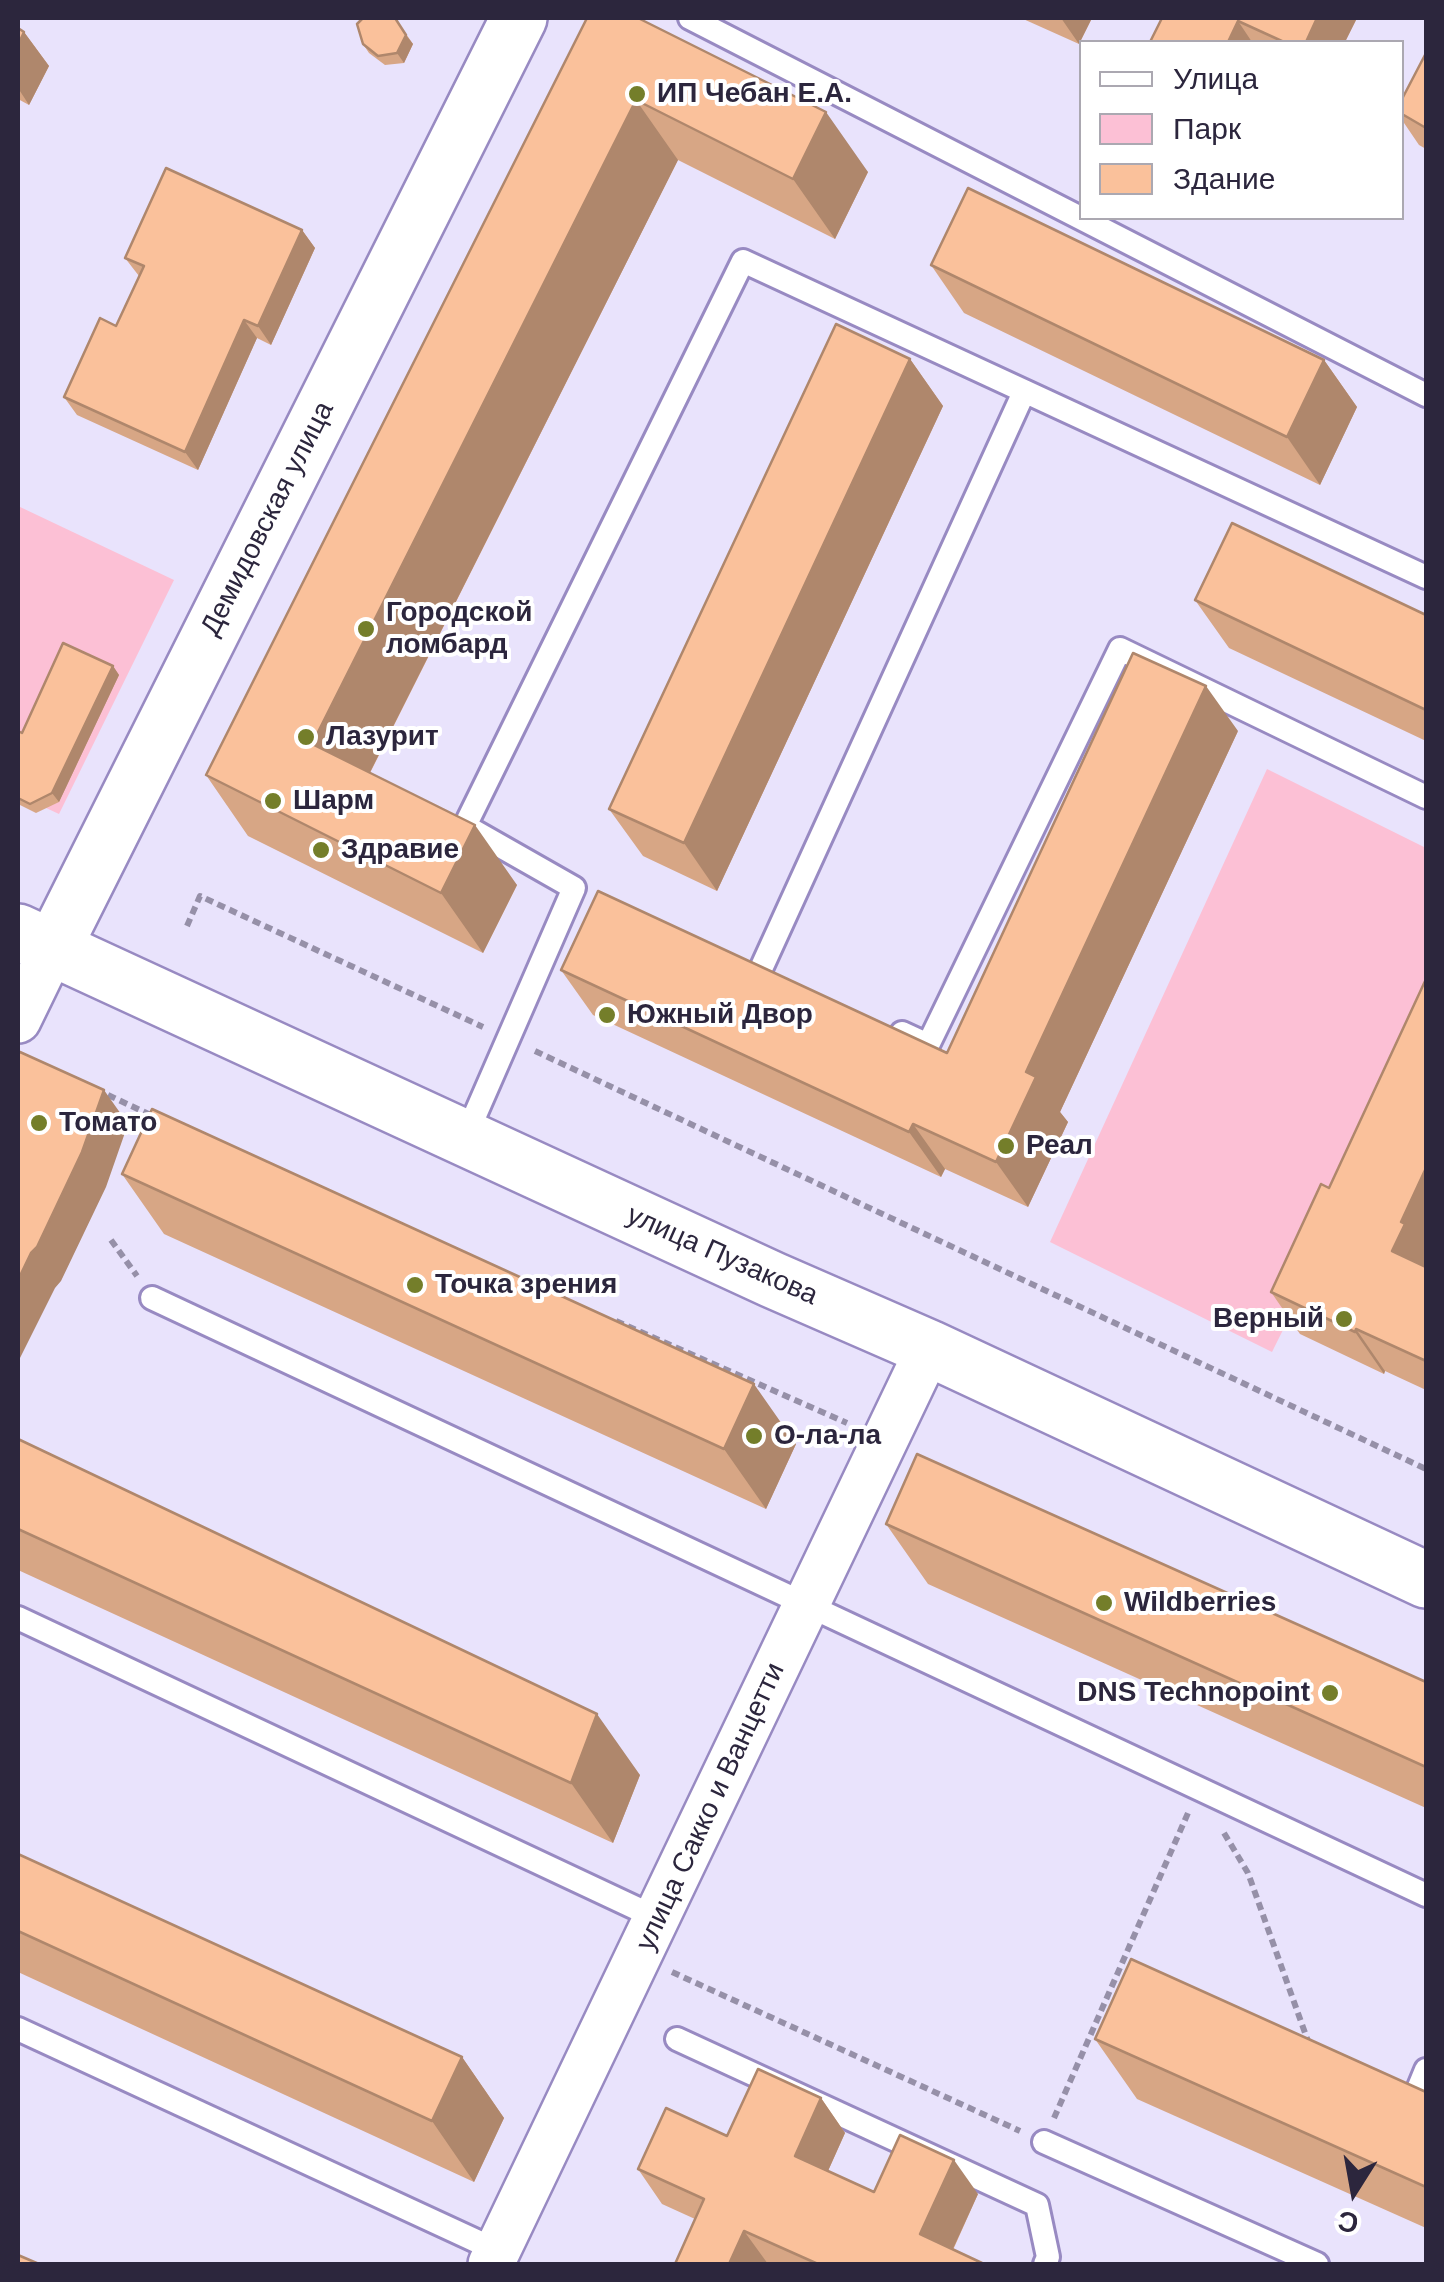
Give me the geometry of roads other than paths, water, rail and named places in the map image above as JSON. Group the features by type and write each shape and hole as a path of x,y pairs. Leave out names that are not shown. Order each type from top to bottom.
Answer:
{"street":[{"name":"Демидовская улица","path":"18,1020 35,940 510,25"},
{"name":"улица Пузакова","path":"35,940 929,1348 1426,1580"},
{"name":"улица Сакко и Ванцетти","path":"494,2258 929,1348"}],"lane":[{"path":"690,18 1079,217"},
{"path":"1084,220 1426,395"},
{"path":"465,1138 508,1039 582,892 465,826 743,261 1426,577"},
{"path":"760,971 1024,392"},
{"path":"878,1023 928,1045 1120,649 1426,797"},
{"path":"152,1298 1426,1895"},
{"path":"18,1618 648,1937"},
{"path":"18,2029 494,2258"},
{"path":"677,2038 1036,2205 1048,2257 1044,2264"},
{"path":"1426,2070 1412,2104 1426,2111"},
{"path":"1044,2142 1317,2264"}],"place":[{"name":"ИП Чебан Е.А.","path":"637,94"},
{"name":"Городской ломбард","path":"366,629"},
{"name":"Лазурит","path":"306,737"},
{"name":"Шарм","path":"273,801"},
{"name":"Здравие","path":"321,850"},
{"name":"Южный Двор","path":"607,1015"},
{"name":"Томато","path":"39,1123"},
{"name":"Реал","path":"1006,1146"},
{"name":"Точка зрения","path":"415,1285"},
{"name":"Верный","path":"1344,1319"},
{"name":"О-ла-ла","path":"754,1436"},
{"name":"Wildberries","path":"1104,1603"},
{"name":"DNS Technopoint","path":"1330,1693"}]}
